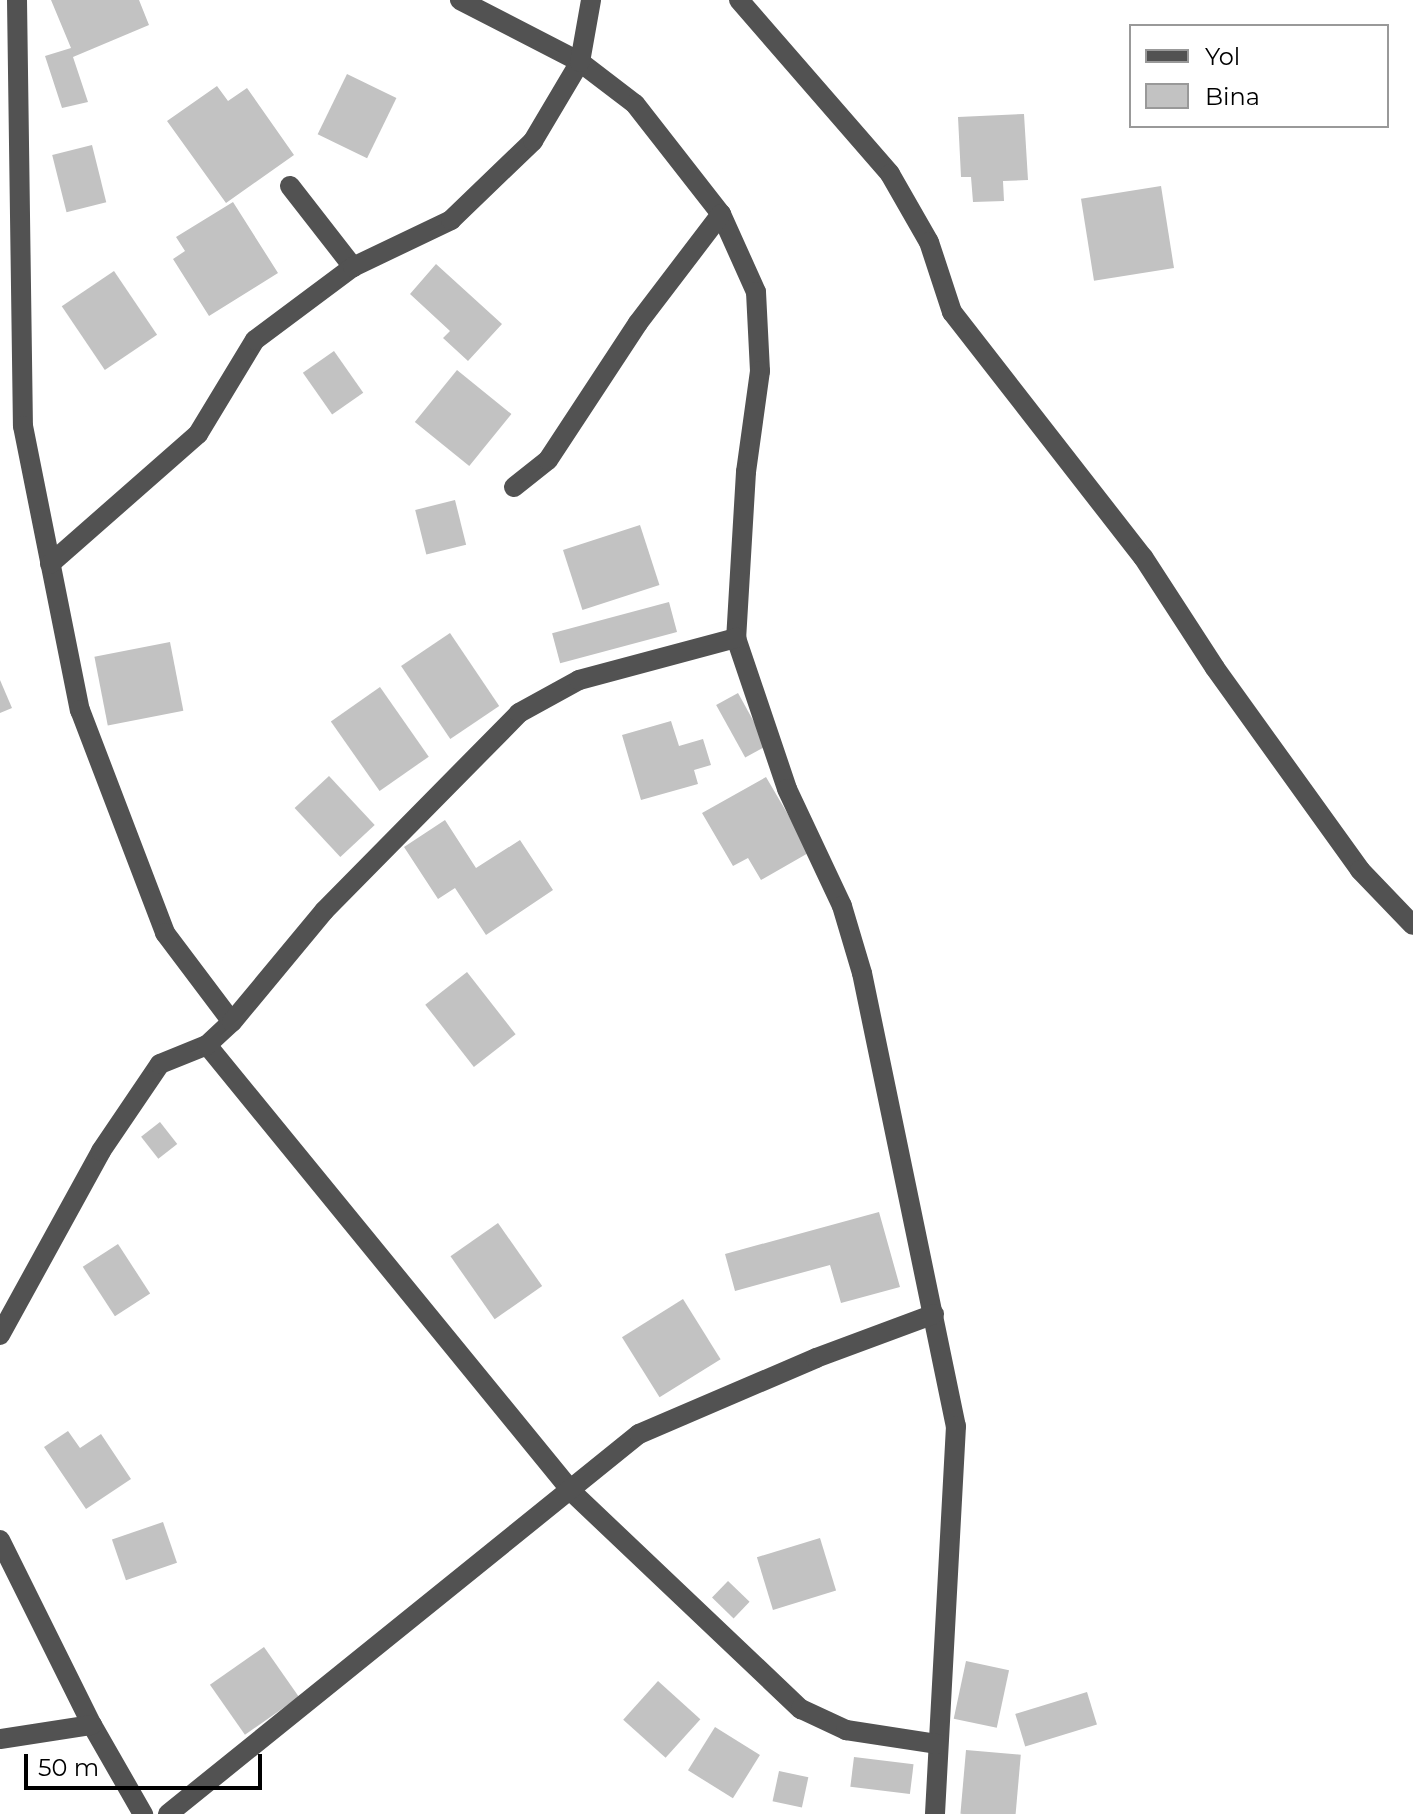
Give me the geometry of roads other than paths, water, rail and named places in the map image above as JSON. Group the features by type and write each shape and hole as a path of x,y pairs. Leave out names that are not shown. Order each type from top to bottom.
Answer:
{"street":[{"path":"17,0 10,278 23,426 80,710 165,933 232,1022"},
{"path":"460,0 580,62 635,104 721,214 756,292 760,371 746,472 736,638 787,789 842,906 862,973 956,1426 935,1814"},
{"path":"50,564 198,434 255,340 353,267 451,220 533,141 580,62 591,0"},
{"path":"739,0 890,174 929,242 952,312 1143,557 1215,668 1360,870 1413,925"},
{"path":"290,186 353,267"},
{"path":"514,487 548,460 638,323 721,214"},
{"path":"0,1335 101,1151 160,1064 207,1045 232,1022 324,911 519,713 579,680 736,638"},
{"path":"207,1045 573,1493 801,1709 846,1730 938,1744"},
{"path":"168,1814 573,1493 639,1434 816,1358 934,1314"},
{"path":"0,1540 92,1725 143,1814"},
{"path":"0,1739 92,1725"}]}
